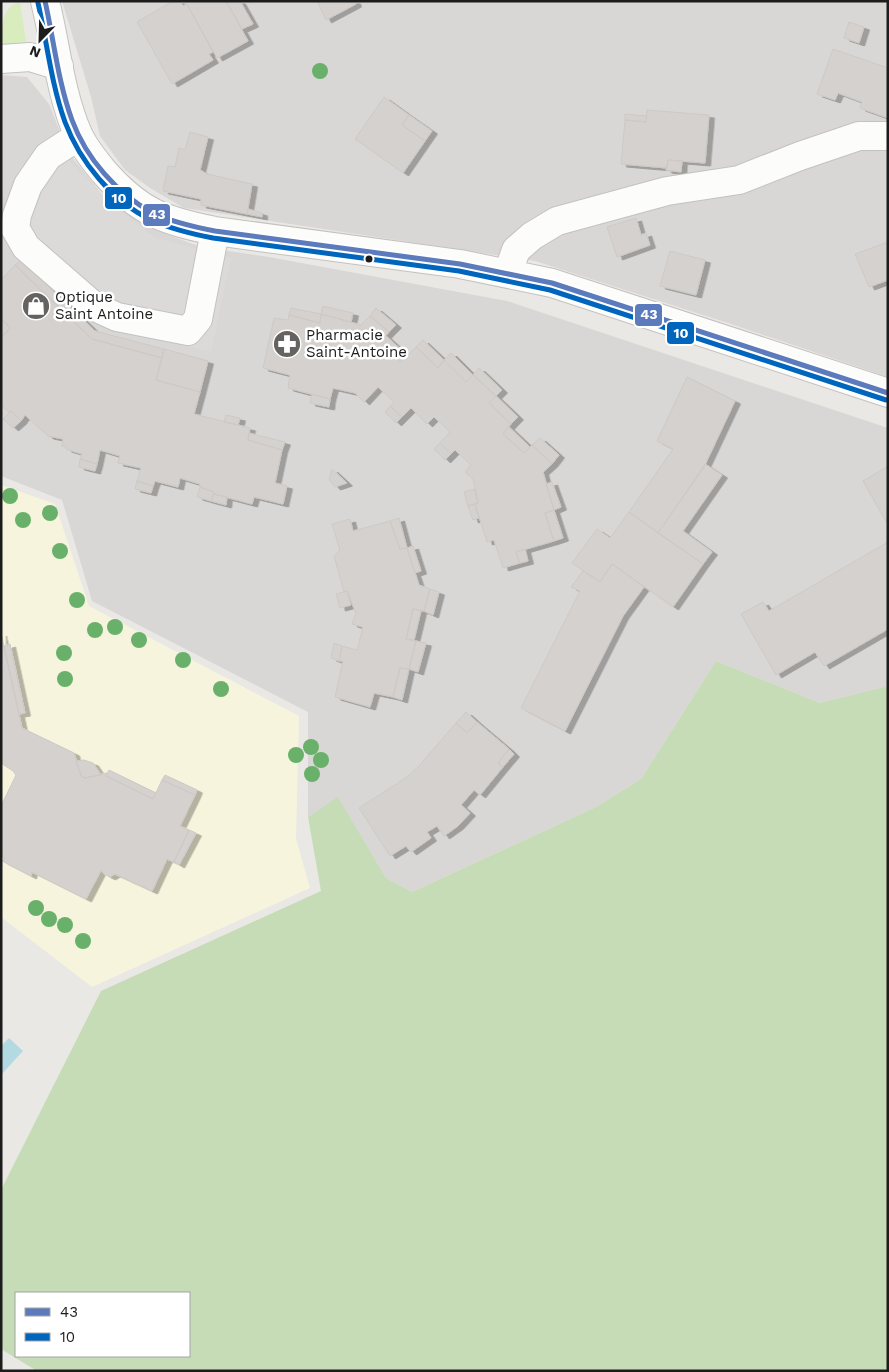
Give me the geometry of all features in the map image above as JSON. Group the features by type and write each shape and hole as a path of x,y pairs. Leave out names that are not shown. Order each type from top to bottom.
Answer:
{"street":[{"path":"45,1 71,115 79,136 95,161 131,199 151,212 181,224 215,230 460,264 508,273 594,296 888,393"},
{"path":"1,59 30,58 59,66"},
{"path":"79,136 48,156 28,185 17,215 15,228 26,247 95,307 117,317 188,331 198,320 215,230"},
{"path":"508,273 516,250 532,236 557,221 667,191 740,180 800,156 859,136 888,136"}],"shaded area":[{"path":"62,1 888,1 888,377 535,261 184,208 150,188 125,170 100,136 91,97"},
{"path":"1,75 27,77 49,104 68,152 104,197 144,226 201,247 269,257 507,301 888,428 888,686 820,703 716,661 641,779 596,807 412,892 386,878 338,798 308,817 308,712 92,601 62,500 1,476"},
{"path":"51,134 70,161 108,201 156,238 231,258 211,352 100,325 7,239 22,172"},
{"path":"1,485 55,504 89,606 299,716 296,839 310,888 92,987 1,917"}],"green space":[{"path":"20,2 26,42 3,45 3,20 10,7"},
{"path":"716,661 820,703 888,686 888,1371 37,1371 1,1349 1,1190 101,991 321,891 308,817 338,797 386,878 412,892 596,807 641,779"}],"water":[{"path":"9,1038 23,1051 1,1075 1,1046"}],"building":[{"path":"173,1 180,1 183,6 187,4 213,52 209,54 213,60 172,84 137,22"},
{"path":"185,1 226,1 248,41 217,58"},
{"path":"226,1 240,1 253,24 242,29"},
{"path":"317,1 355,1 356,4 326,20"},
{"path":"849,22 864,27 859,43 844,38"},
{"path":"833,49 888,68 888,118 860,108 862,102 838,93 835,100 817,94"},
{"path":"384,97 409,115 402,125 425,141 403,173 355,139"},
{"path":"647,110 709,115 705,163 668,160 667,168 621,164 625,120 646,122"},
{"path":"625,114 647,116 646,122 625,120"},
{"path":"409,115 432,131 425,141 402,125"},
{"path":"190,132 208,137 200,170 207,174 252,184 247,214 201,205 201,199 163,191 168,166 175,167 179,148 185,150"},
{"path":"668,160 682,161 681,172 666,170"},
{"path":"248,209 262,213 262,217 247,214"},
{"path":"636,218 641,235 646,233 650,245 617,257 607,227"},
{"path":"888,242 888,280 869,287 855,254"},
{"path":"670,251 705,260 696,295 660,286"},
{"path":"21,260 95,331 164,349 162,358 92,339 15,265"},
{"path":"15,265 92,339 162,358 156,380 200,392 194,414 250,428 248,440 282,450 275,483 287,486 283,504 254,497 252,504 214,494 214,492 200,487 200,484 180,478 178,487 155,481 153,486 137,481 141,468 118,463 120,456 100,450 97,464 80,459 82,454 62,446 63,439 48,436 25,415 21,421 11,411 9,412 1,405 1,337 11,328 1,319 1,280"},
{"path":"323,306 353,313 351,322 321,314"},
{"path":"291,308 321,314 320,323 289,315"},
{"path":"376,308 396,325 389,332 370,316"},
{"path":"321,314 361,325 370,316 389,332 380,342 401,362 416,347 438,368 444,360 466,382 473,375 496,396 489,403 511,424 503,434 524,453 532,445 552,464 543,472 554,510 545,513 554,541 516,552 520,563 503,568 494,540 487,542 475,504 478,503 473,479 465,472 471,465 455,450 451,454 440,443 450,432 434,417 427,424 411,408 402,417 390,406 394,402 378,387 364,402 355,393 333,388 330,399 288,388 290,375 263,368 274,318 288,320 289,315 320,323"},
{"path":"1,319 11,328 1,337"},
{"path":"386,336 407,355 401,362 380,342"},
{"path":"423,340 444,360 438,368 416,347"},
{"path":"164,349 208,361 200,392 156,380"},
{"path":"451,353 473,375 466,382 444,360"},
{"path":"479,368 502,390 496,396 473,375"},
{"path":"687,377 735,401 703,469 658,533 629,512 673,449 657,441"},
{"path":"312,394 330,399 329,407 310,403"},
{"path":"496,396 518,417 511,424 489,403"},
{"path":"390,406 402,417 396,423 385,412"},
{"path":"11,411 21,421 13,428 3,419"},
{"path":"226,415 240,418 238,425 224,422"},
{"path":"509,427 530,447 524,453 503,434"},
{"path":"249,433 285,442 282,450 248,440"},
{"path":"540,438 559,455 552,464 532,445"},
{"path":"440,443 451,454 445,460 434,449"},
{"path":"80,459 97,464 95,471 79,467"},
{"path":"705,464 722,475 683,531 712,552 703,564 658,533"},
{"path":"888,466 888,525 863,481"},
{"path":"332,469 347,483 335,487 329,480"},
{"path":"137,481 153,486 151,493 135,489"},
{"path":"552,482 561,507 554,510 546,484"},
{"path":"200,487 214,492 211,501 197,497"},
{"path":"474,489 478,503 468,506 464,492"},
{"path":"214,494 227,497 226,505 211,501"},
{"path":"475,504 479,518 473,520 468,506"},
{"path":"554,510 563,538 554,541 545,513"},
{"path":"629,512 703,564 673,607 612,564 600,582 572,563 597,529 610,538"},
{"path":"399,518 407,548 400,549 390,521"},
{"path":"350,519 353,531 390,521 400,549 407,548 419,585 430,589 424,611 413,609 406,639 416,641 409,669 400,668 393,697 374,693 370,707 335,697 343,661 339,661 342,646 357,650 363,627 352,624 356,613 347,591 344,592 334,556 340,550 332,524"},
{"path":"888,542 888,629 824,666 815,652 776,675 741,614 763,602 769,611"},
{"path":"413,546 421,571 415,573 407,548"},
{"path":"525,549 528,561 520,563 516,552"},
{"path":"612,564 644,587 623,616 565,731 521,708 580,591 571,587 583,571 600,582"},
{"path":"430,589 439,592 433,615 424,611"},
{"path":"347,591 351,605 340,608 336,594"},
{"path":"413,609 421,611 414,640 406,639"},
{"path":"1,633 22,728 74,753 81,776 85,778 107,773 106,776 153,799 162,780 195,795 180,826 189,830 174,862 167,859 152,891 115,874 110,877 101,870 86,899 32,872 31,876 2,861 4,858 1,856 1,806 16,775 1,763"},
{"path":"416,641 426,643 418,672 409,669"},
{"path":"334,643 342,646 339,661 331,658"},
{"path":"10,644 25,713 19,714 4,646"},
{"path":"400,668 409,669 402,700 393,697"},
{"path":"466,712 477,722 467,733 456,723"},
{"path":"477,722 509,749 498,763 503,767 480,795 474,790 461,805 470,813 458,826 444,836 437,826 427,832 431,838 411,852 406,846 390,856 359,808 407,777 456,723 467,733"},
{"path":"509,749 514,754 503,767 498,763"},
{"path":"84,760 93,763 101,775 85,778 81,776 76,761"},
{"path":"109,770 156,793 153,799 106,776"},
{"path":"165,775 197,790 195,795 162,780"},
{"path":"189,830 196,833 179,865 174,862"}],"transit line":[{"name":"43","path":"45,1 67,106 85,148 104,174 115,185 127,196 153,213 183,224 215,231 460,264 552,283 888,393"},
{"name":"10","path":"38,3 56,92 71,137 79,152 99,179 123,202 151,220 182,231 213,238 459,271 550,290 886,400"}],"place":[{"name":"Optique Saint Antoine","path":"36,306"},
{"name":"Pharmacie Saint-Antoine","path":"287,344"}]}
